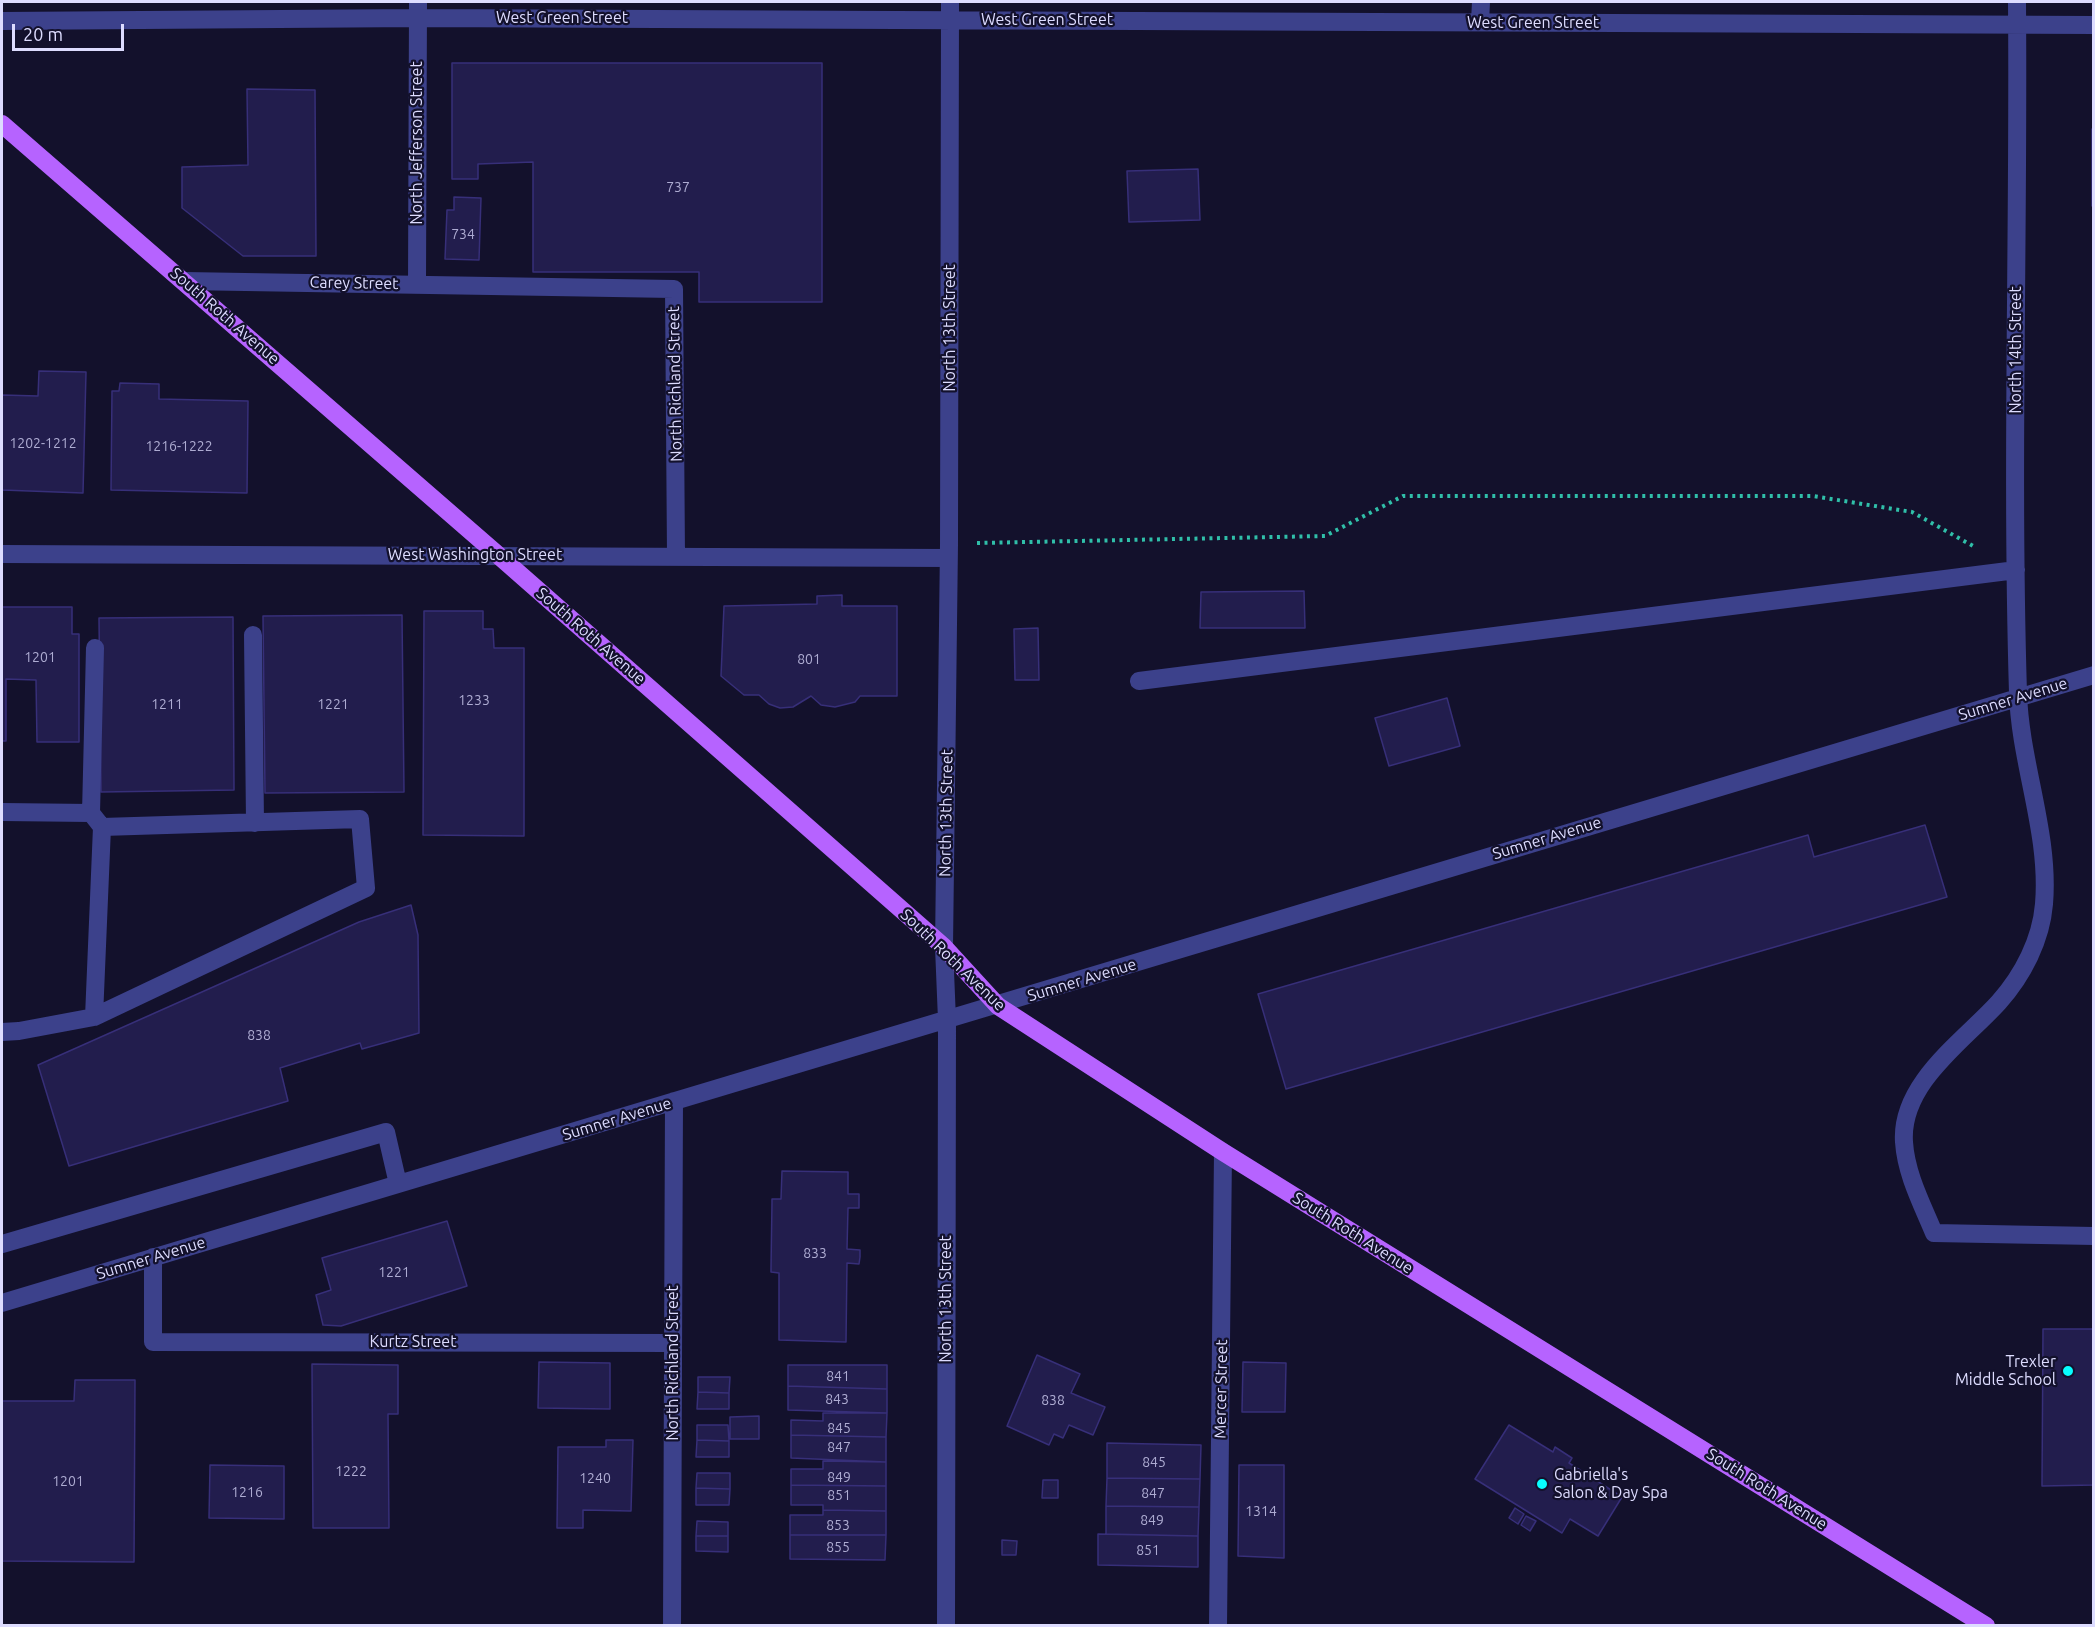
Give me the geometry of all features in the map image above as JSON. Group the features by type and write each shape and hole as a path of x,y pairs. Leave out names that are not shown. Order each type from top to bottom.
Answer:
{"main road":[{"name":"South Roth Avenue","path":"2,124 944,947 998,1006 1223,1152 1986,1626"}],"street":[{"name":"North 13th Street","path":"946,1626 944,947 949,551 950,2"},
{"path":"1480,22 1481,2"},
{"name":"North 14th Street","path":"2017,2 2016,570 2018,698 2045,872 2044,905 2038,937 2024,968 2001,1000 1930,1071 1912,1103 1904,1141 1913,1184 1934,1233 2094,1236"},
{"name":"West Green Street","path":"2,21 159,10 418,10 950,20 2094,25"},
{"name":"North Jefferson Street","path":"417,284 418,10"},
{"name":"Carey Street","path":"184,281 524,286"},
{"name":"North Richland Street","path":"524,286 674,289 676,557"},
{"name":"West Washington Street","path":"2,554 676,557 949,551"},
{"path":"1139,681 2016,570"},
{"path":"253,635 255,823"},
{"path":"94,1017 95,648"},
{"name":"Sumner Avenue","path":"2,1303 998,1006 2094,675"},
{"path":"2,812 96,820 255,823 360,819 366,888 94,1017 2,1032"},
{"name":"North Richland Street","path":"672,1626 674,1101"},
{"path":"2,1244 386,1132 398,1184"},
{"name":"Mercer Street","path":"1218,1626 1223,1152"},
{"name":"Kurtz Street","path":"153,1257 153,1342 673,1342"}],"path":[{"path":"949,551 1325,536 1403,496 1813,496 1912,512 1974,547"}],"building":[{"path":"452,63 822,63 822,302 699,302 699,272 533,272 533,162 478,164 478,179 452,179"},
{"path":"247,89 315,90 316,256 243,256 182,208 182,167 248,165"},
{"path":"2092,129 2094,129 2094,206 2092,206"},
{"path":"1198,169 1200,220 1129,222 1127,171"},
{"path":"454,197 481,198 479,260 445,259 447,210 454,210"},
{"path":"39,371 86,372 83,493 2,490 2,395 38,396"},
{"path":"120,383 159,384 159,399 248,401 247,493 111,490 112,391 119,391"},
{"path":"1304,591 1305,628 1200,628 1201,592"},
{"path":"842,595 842,606 897,606 897,696 860,696 855,702 835,707 821,705 811,696 793,707 780,708 769,704 759,695 744,695 721,676 724,606 817,604 817,596"},
{"path":"2,607 72,607 72,634 79,634 79,742 37,742 36,680 6,679 6,741 2,741"},
{"path":"424,611 483,611 483,629 493,629 494,648 524,648 524,836 423,835"},
{"path":"402,615 404,792 265,793 263,616"},
{"path":"233,617 234,790 101,792 99,618"},
{"path":"1038,628 1039,680 1015,680 1014,629"},
{"path":"1447,698 1460,746 1389,766 1375,718"},
{"path":"1925,825 1947,897 1286,1089 1258,994 1808,835 1814,857"},
{"path":"411,905 418,935 419,1033 362,1049 360,1043 280,1068 288,1101 69,1166 38,1065 359,922"},
{"path":"782,1171 848,1172 848,1194 859,1194 859,1208 848,1208 847,1249 860,1250 860,1257 859,1264 847,1263 846,1342 779,1340 779,1273 771,1272 772,1199 781,1199"},
{"path":"447,1221 467,1286 341,1326 323,1325 316,1295 331,1290 322,1258"},
{"name":"Trexler Middle School","path":"2043,1329 2094,1329 2094,1485 2042,1486"},
{"path":"1037,1355 1080,1374 1071,1393 1105,1407 1093,1435 1069,1425 1063,1438 1054,1434 1049,1445 1007,1426"},
{"path":"539,1362 610,1363 610,1409 538,1408"},
{"path":"1243,1362 1286,1363 1285,1412 1242,1412"},
{"path":"312,1364 398,1365 398,1414 388,1414 389,1528 313,1528"},
{"path":"788,1365 887,1365 887,1389 788,1386"},
{"path":"698,1377 730,1377 729,1393 698,1392"},
{"path":"75,1380 135,1380 134,1562 2,1561 2,1401 74,1401"},
{"path":"788,1386 887,1389 887,1413 788,1410"},
{"path":"698,1392 729,1393 729,1409 697,1409"},
{"path":"823,1413 887,1413 886,1437 791,1435 791,1420 823,1421"},
{"path":"759,1416 759,1439 730,1439 730,1417"},
{"path":"697,1425 728,1425 729,1441 697,1440"},
{"name":"Gabriella's Salon & Day Spa","path":"1509,1425 1553,1452 1555,1447 1572,1458 1569,1463 1622,1497 1598,1536 1570,1519 1562,1533 1475,1479"},
{"path":"791,1435 886,1437 886,1462 791,1458"},
{"path":"606,1440 633,1440 631,1511 583,1510 583,1528 557,1528 558,1447 606,1447"},
{"path":"697,1440 729,1441 729,1457 696,1457"},
{"path":"1107,1443 1201,1445 1200,1479 1107,1478"},
{"path":"823,1461 886,1462 886,1486 791,1485 791,1469 823,1469"},
{"path":"210,1465 284,1466 284,1519 209,1518"},
{"path":"1239,1465 1284,1465 1284,1558 1238,1556"},
{"path":"697,1473 730,1473 730,1489 696,1488"},
{"path":"1107,1478 1200,1479 1199,1507 1106,1506"},
{"path":"1043,1480 1058,1480 1058,1498 1042,1498"},
{"path":"791,1485 886,1486 886,1511 823,1510 823,1505 791,1505"},
{"path":"696,1488 730,1489 729,1505 696,1505"},
{"path":"1106,1506 1199,1507 1198,1536 1106,1534"},
{"path":"1515,1508 1524,1514 1518,1524 1509,1518"},
{"path":"823,1510 886,1511 886,1535 790,1535 790,1515 823,1515"},
{"path":"1526,1516 1536,1521 1530,1531 1521,1525"},
{"path":"697,1521 728,1522 728,1536 696,1536"},
{"path":"1098,1534 1198,1536 1198,1567 1098,1565"},
{"path":"790,1535 886,1535 885,1560 790,1559"},
{"path":"696,1536 728,1536 728,1552 696,1551"},
{"path":"1002,1540 1017,1541 1016,1555 1002,1555"}],"place":[{"name":"Trexler Middle School","path":"2068,1371"},
{"name":"Gabriella's Salon & Day Spa","path":"1542,1484"}]}
